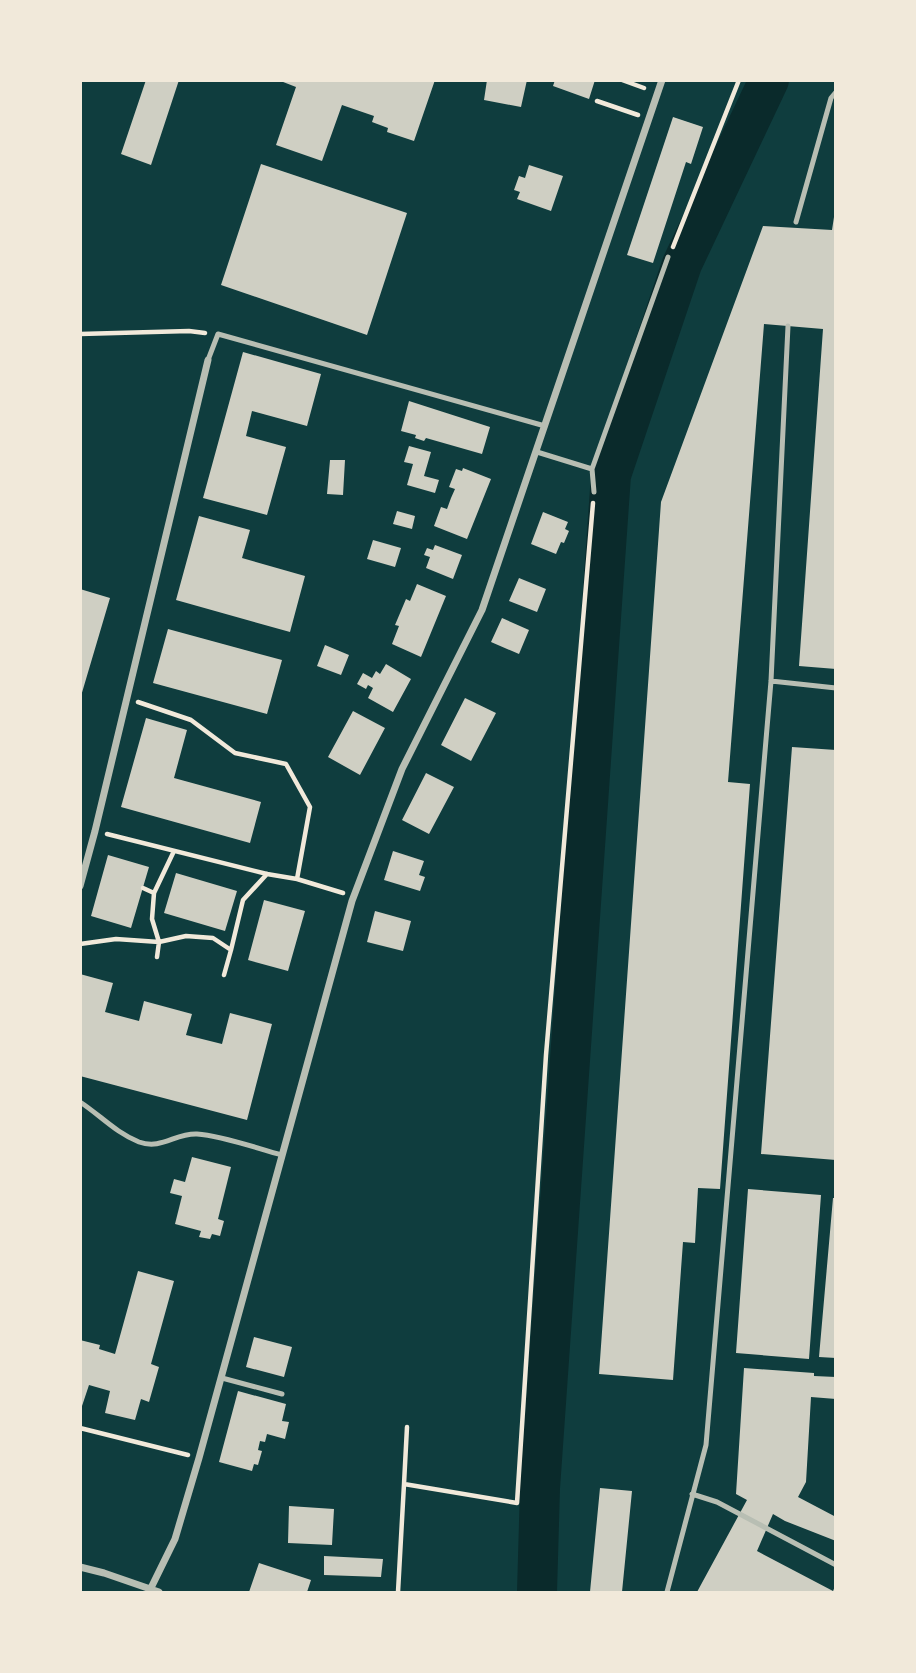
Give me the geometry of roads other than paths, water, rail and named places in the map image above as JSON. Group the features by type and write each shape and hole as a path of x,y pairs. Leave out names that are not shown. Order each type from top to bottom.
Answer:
{"street":[{"path":"150,1591 175,1539 200,1458 354,896 402,769 482,610 662,80"},
{"path":"80,886 208,360"},
{"path":"80,1567 159,1592"}],"lane":[{"path":"796,222 831,98 835,92"},
{"path":"594,492 592,469 668,257"},
{"path":"667,1592 706,1445 771,681 788,326"},
{"path":"208,360 218,334 545,426"},
{"path":"537,452 592,469"},
{"path":"771,681 835,688"},
{"path":"80,1102 113,1129 153,1145 194,1134 282,1155"},
{"path":"222,1378 282,1394"},
{"path":"692,1494 717,1502 835,1565"}],"waterway":[{"path":"537,1592 540,1488 611,475 682,264 769,80"}]}
